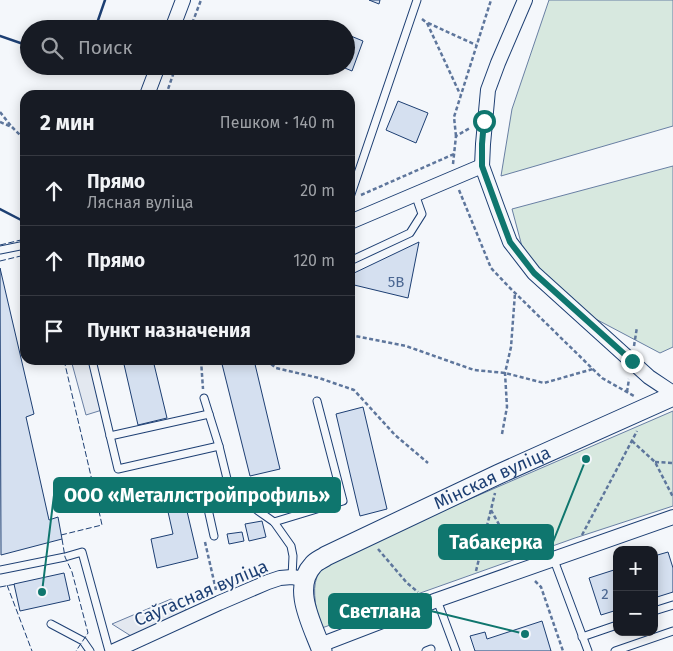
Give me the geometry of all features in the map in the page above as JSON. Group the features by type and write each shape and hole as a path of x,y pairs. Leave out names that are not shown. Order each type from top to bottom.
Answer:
{"main road":[{"name":"Мінская вуліца","path":"303,573 326,556 499,474 673,396"},
{"path":"303,573 303,593 307,610 321,648"}],"street":[{"path":"175,20 183,0"},
{"path":"525,0 488,90 482,144 482,166 510,242 534,273 649,377 673,392"},
{"path":"150,90 155,75"},
{"path":"355,220 482,166"},
{"path":"321,648 434,602 673,517"},
{"name":"Саўгасная вуліца","path":"114,651 268,582 303,573"}],"lane":[{"path":"355,182 417,0"},
{"path":"355,259 410,233 422,214 415,194"},
{"path":"0,250 20,246"},
{"path":"93,365 118,469 219,446"},
{"path":"204,398 219,446 230,491 274,522 291,546 293,556 303,573"},
{"path":"274,522 342,502 317,401"},
{"path":"110,436 209,414"},
{"path":"214,536 206,500 230,491"},
{"path":"0,570 82,552 109,651"},
{"path":"554,560 588,651"},
{"path":"434,602 456,651"},
{"path":"658,610 673,605"},
{"path":"51,624 83,640 90,651"},
{"path":"582,637 613,626"},
{"path":"615,651 673,631"}],"path":[{"path":"193,20 201,0"},
{"path":"456,136 454,116 491,0"},
{"path":"413,14 427,23 476,45"},
{"path":"427,23 460,95"},
{"path":"168,90 173,75"},
{"path":"0,112 20,135"},
{"path":"0,122 12,127"},
{"path":"359,196 454,154"},
{"path":"502,434 507,407 505,373 511,347 515,293"},
{"path":"634,350 637,327"},
{"path":"355,336 406,346 474,370 505,373 544,383 594,369"},
{"path":"201,365 204,398"},
{"path":"272,365 276,368 318,378 354,390 394,435 428,463"},
{"path":"572,554 640,426"},
{"path":"632,441 655,462 673,497"},
{"path":"655,462 673,463"},
{"path":"472,588 499,474"},
{"path":"491,510 524,570 541,587 563,651"},
{"path":"368,536 407,583 434,602"},
{"path":"204,537 219,603"}],"shaded area":[{"path":"549,0 673,0 673,126 501,176 512,109"},
{"path":"673,166 673,347 660,353 590,316 524,254 512,209"},
{"path":"72,365 89,365 102,410 86,415"},
{"path":"673,411 673,506 575,538 319,629 315,582 320,571 336,557"},
{"path":"171,599 187,610 131,636 112,624"}],"building":[{"path":"369,0 380,0 379,4"},
{"path":"355,38 363,41 355,63"},
{"path":"398,101 428,113 416,143 386,130"},
{"path":"419,242 408,298 355,285 355,273"},
{"path":"0,268 20,354 20,365 23,365 34,414 26,417 49,520 58,517 62,539 1,555"},
{"path":"124,365 154,365 167,418 138,425"},
{"path":"222,365 255,365 280,469 250,476"},
{"path":"363,407 387,509 360,516 336,414"},
{"path":"182,490 198,558 157,568 151,539 173,534 164,494"},
{"path":"262,521 266,537 249,541 245,524"},
{"path":"242,532 244,541 229,544 227,534"},
{"path":"668,552 673,568 673,592 658,597 658,591 658,555"},
{"path":"613,570 613,611 601,615 589,578"},
{"path":"64,573 70,600 20,611 14,584"},
{"path":"542,621 551,651 475,651 470,636 485,632 487,639"}],"fence":[{"path":"0,245 20,240"},
{"path":"0,261 20,256"},
{"path":"65,365 97,502 180,481 182,490"},
{"path":"61,535 102,525 97,502"},
{"path":"62,539 65,557 72,572 88,633 76,651"},
{"path":"0,587 16,584"},
{"path":"7,585 32,651"}],"wall":[{"path":"98,20 105,0"},
{"path":"0,36 20,43"},
{"path":"0,209 20,219"}],"place":[{"name":"Табакерка","path":"586,459"},
{"name":"ООО «Металлстройпрофиль»","path":"42,592"},
{"name":"Светлана","path":"525,634"}],"route":[{"path":"484,121 482,166 510,242 534,273 632,361"}]}
